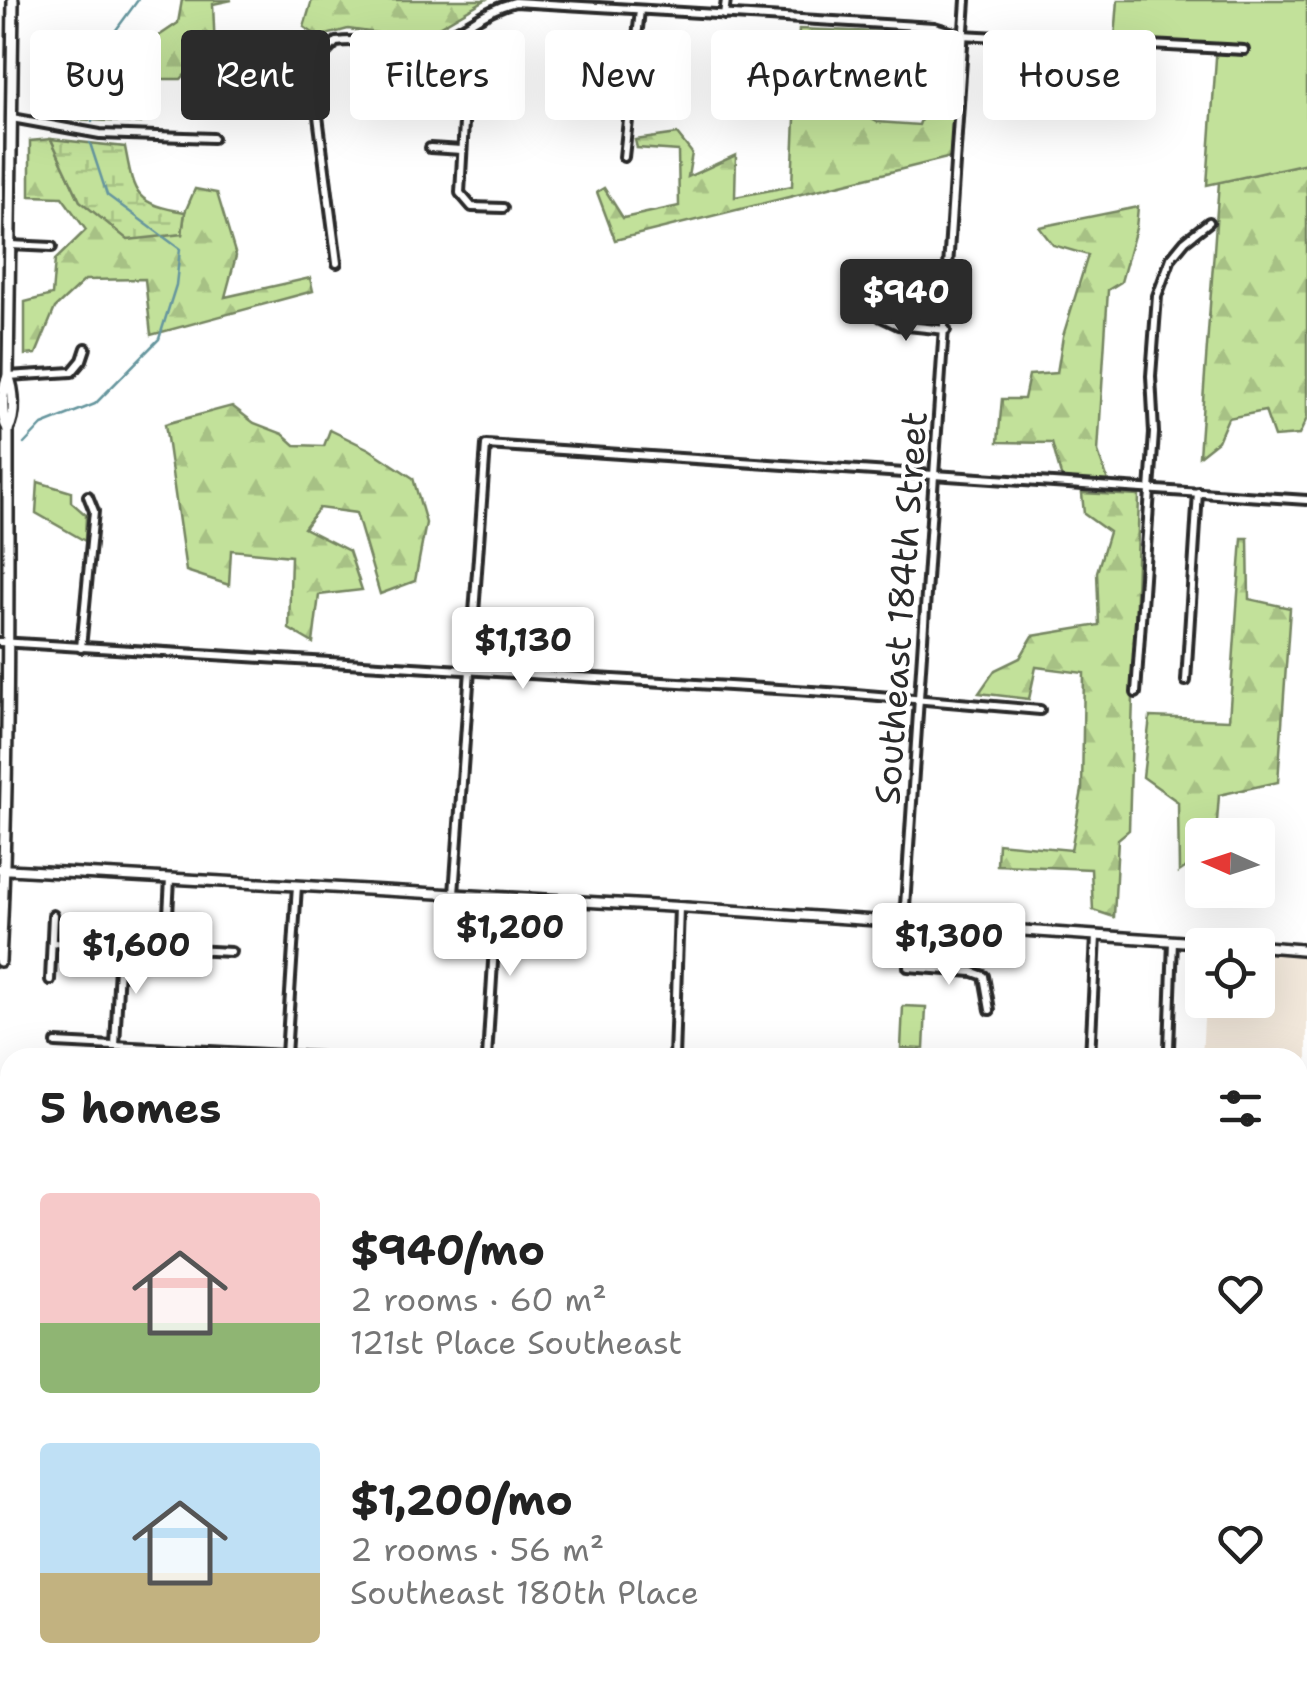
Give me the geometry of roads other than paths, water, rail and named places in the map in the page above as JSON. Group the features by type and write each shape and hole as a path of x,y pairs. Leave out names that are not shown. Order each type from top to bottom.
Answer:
{"main road":[{"path":"8,429 2,398 8,376 14,0"},
{"path":"0,961 4,456 12,423 12,385 8,376"}],"street":[{"path":"724,16 726,0"},
{"name":"Southeast 184th Street","path":"963,30 966,0"},
{"path":"458,30 498,7 534,3 941,30"},
{"path":"624,157 640,10"},
{"path":"963,36 1244,50"},
{"path":"337,263 314,85 316,67 326,49 350,41"},
{"name":"Southeast 184th Street","path":"963,50 963,78"},
{"path":"12,118 100,134 213,138"},
{"path":"464,120 460,193 465,202 479,208 503,208"},
{"name":"Southeast 184th Street","path":"960,120 920,700 907,922 908,967 984,976 990,1010"},
{"path":"430,148 462,150"},
{"path":"1136,693 1154,433 1151,376 1159,284 1171,258 1209,222"},
{"path":"10,245 52,247"},
{"path":"881,317 898,325 946,330"},
{"path":"8,376 72,372 86,348"},
{"path":"454,894 486,445 1307,500"},
{"path":"1186,681 1198,492"},
{"path":"81,648 94,511 88,496"},
{"path":"4,642 1040,710"},
{"path":"2,869 679,907 1185,942"},
{"path":"166,948 170,879"},
{"path":"286,1048 298,886"},
{"path":"489,1048 497,898"},
{"path":"674,1048 679,907"},
{"path":"50,980 53,915"},
{"path":"1090,1048 1096,936"},
{"path":"1169,1048 1173,941"},
{"path":"52,942 231,952"},
{"path":"115,1046 120,946"},
{"path":"1275,947 1307,950"},
{"path":"56,1043 158,1048"}],"waterway":[{"path":"92,122 102,49 138,0"},
{"path":"24,444 42,425 95,404 159,339 176,285 180,249 107,195 90,143"}]}
